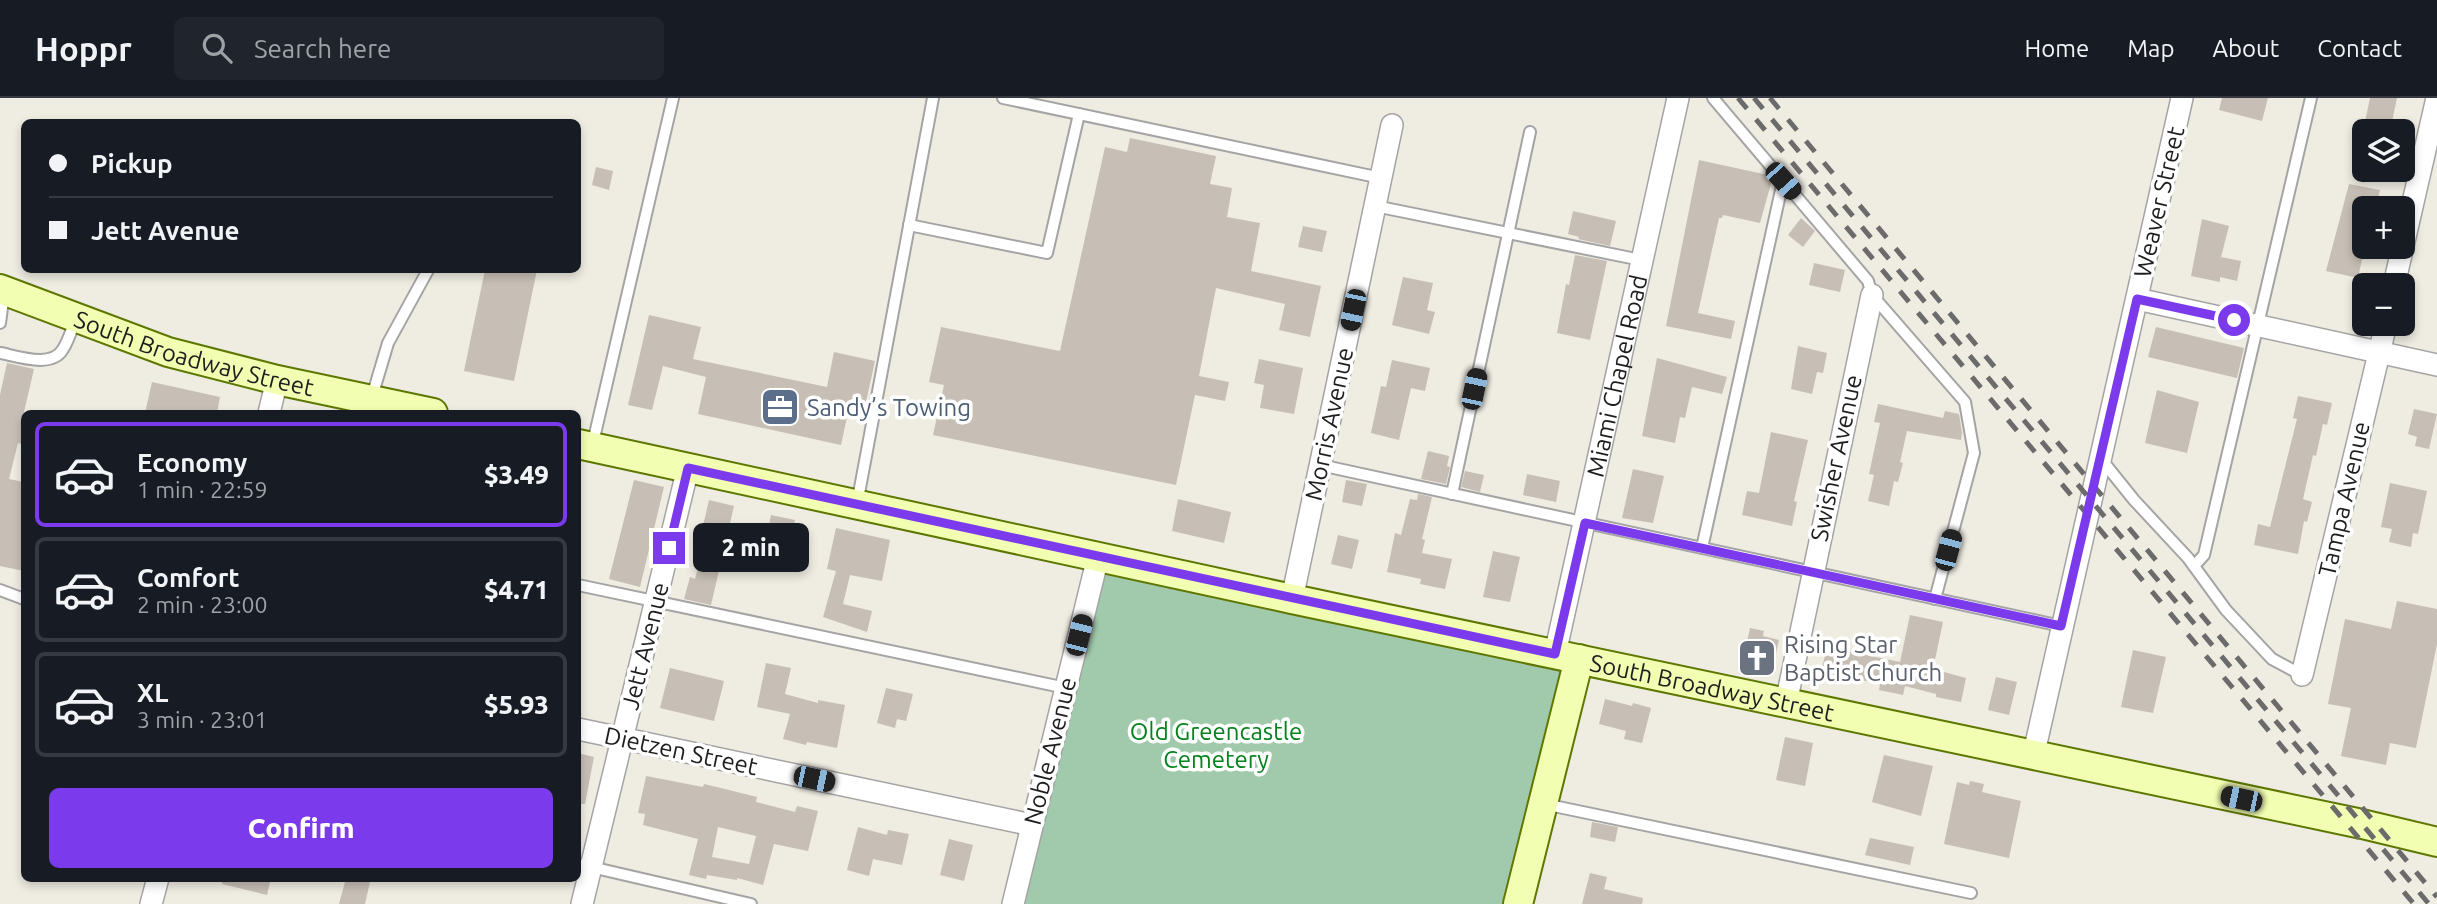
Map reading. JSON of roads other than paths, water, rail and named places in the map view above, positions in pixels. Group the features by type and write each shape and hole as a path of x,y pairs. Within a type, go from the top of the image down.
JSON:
{"street":[{"name":"Miami Chapel Road","path":"1518,904 1541,803 1567,657 1585,523 1678,98"},
{"name":"Weaver Street","path":"2033,757 2182,98"},
{"path":"2397,273 2437,98"},
{"name":"Morris Avenue","path":"1292,599 1392,125"},
{"path":"12,280 65,314 1,298 12,280"},
{"name":"Swisher Avenue","path":"1786,703 1872,295"},
{"path":"2137,299 2437,365"},
{"name":"South Broadway Street","path":"65,314 168,352 277,380 419,410"},
{"name":"Tampa Avenue","path":"2302,675 2383,336"},
{"path":"270,410 277,380"},
{"name":"South Broadway Street","path":"585,445 1292,599 2437,842"},
{"name":"Jett Avenue","path":"582,904 584,865 622,739 688,468"},
{"name":"Noble Avenue","path":"1013,904 1098,556"},
{"name":"Dietzen Street","path":"581,730 1032,825"},
{"path":"151,904 157,882"}],"lane":[{"path":"585,445 673,98"},
{"path":"857,504 933,98"},
{"path":"1003,98 1381,178"},
{"path":"1713,98 1868,281 1872,295 1965,402 1974,453 1935,599"},
{"path":"2194,566 2204,555 2311,98"},
{"path":"909,225 1047,253 1079,114"},
{"path":"1452,494 1530,132"},
{"path":"1702,548 1783,181"},
{"path":"1375,206 1641,260"},
{"path":"372,400 388,343 426,273"},
{"path":"0,352 31,359 52,359 62,352 65,314"},
{"path":"2099,457 2194,566 2226,610 2272,659 2302,675"},
{"path":"1320,465 2061,626"},
{"path":"581,586 1066,688"},
{"path":"0,590 21,598"},
{"path":"1541,803 1972,893"},
{"path":"584,865 751,904"}],"railway":[{"path":"1738,98 2414,904"},
{"path":"1754,98 2429,904"},
{"path":"1770,98 2437,897"}],"place":[{"name":"Sandy’s Towing","path":"780,407"},
{"name":"Rising Star Baptist Church","path":"1757,658"}],"park label":[{"name":"Old Greencastle Cemetery","path":"1216,745"}]}
